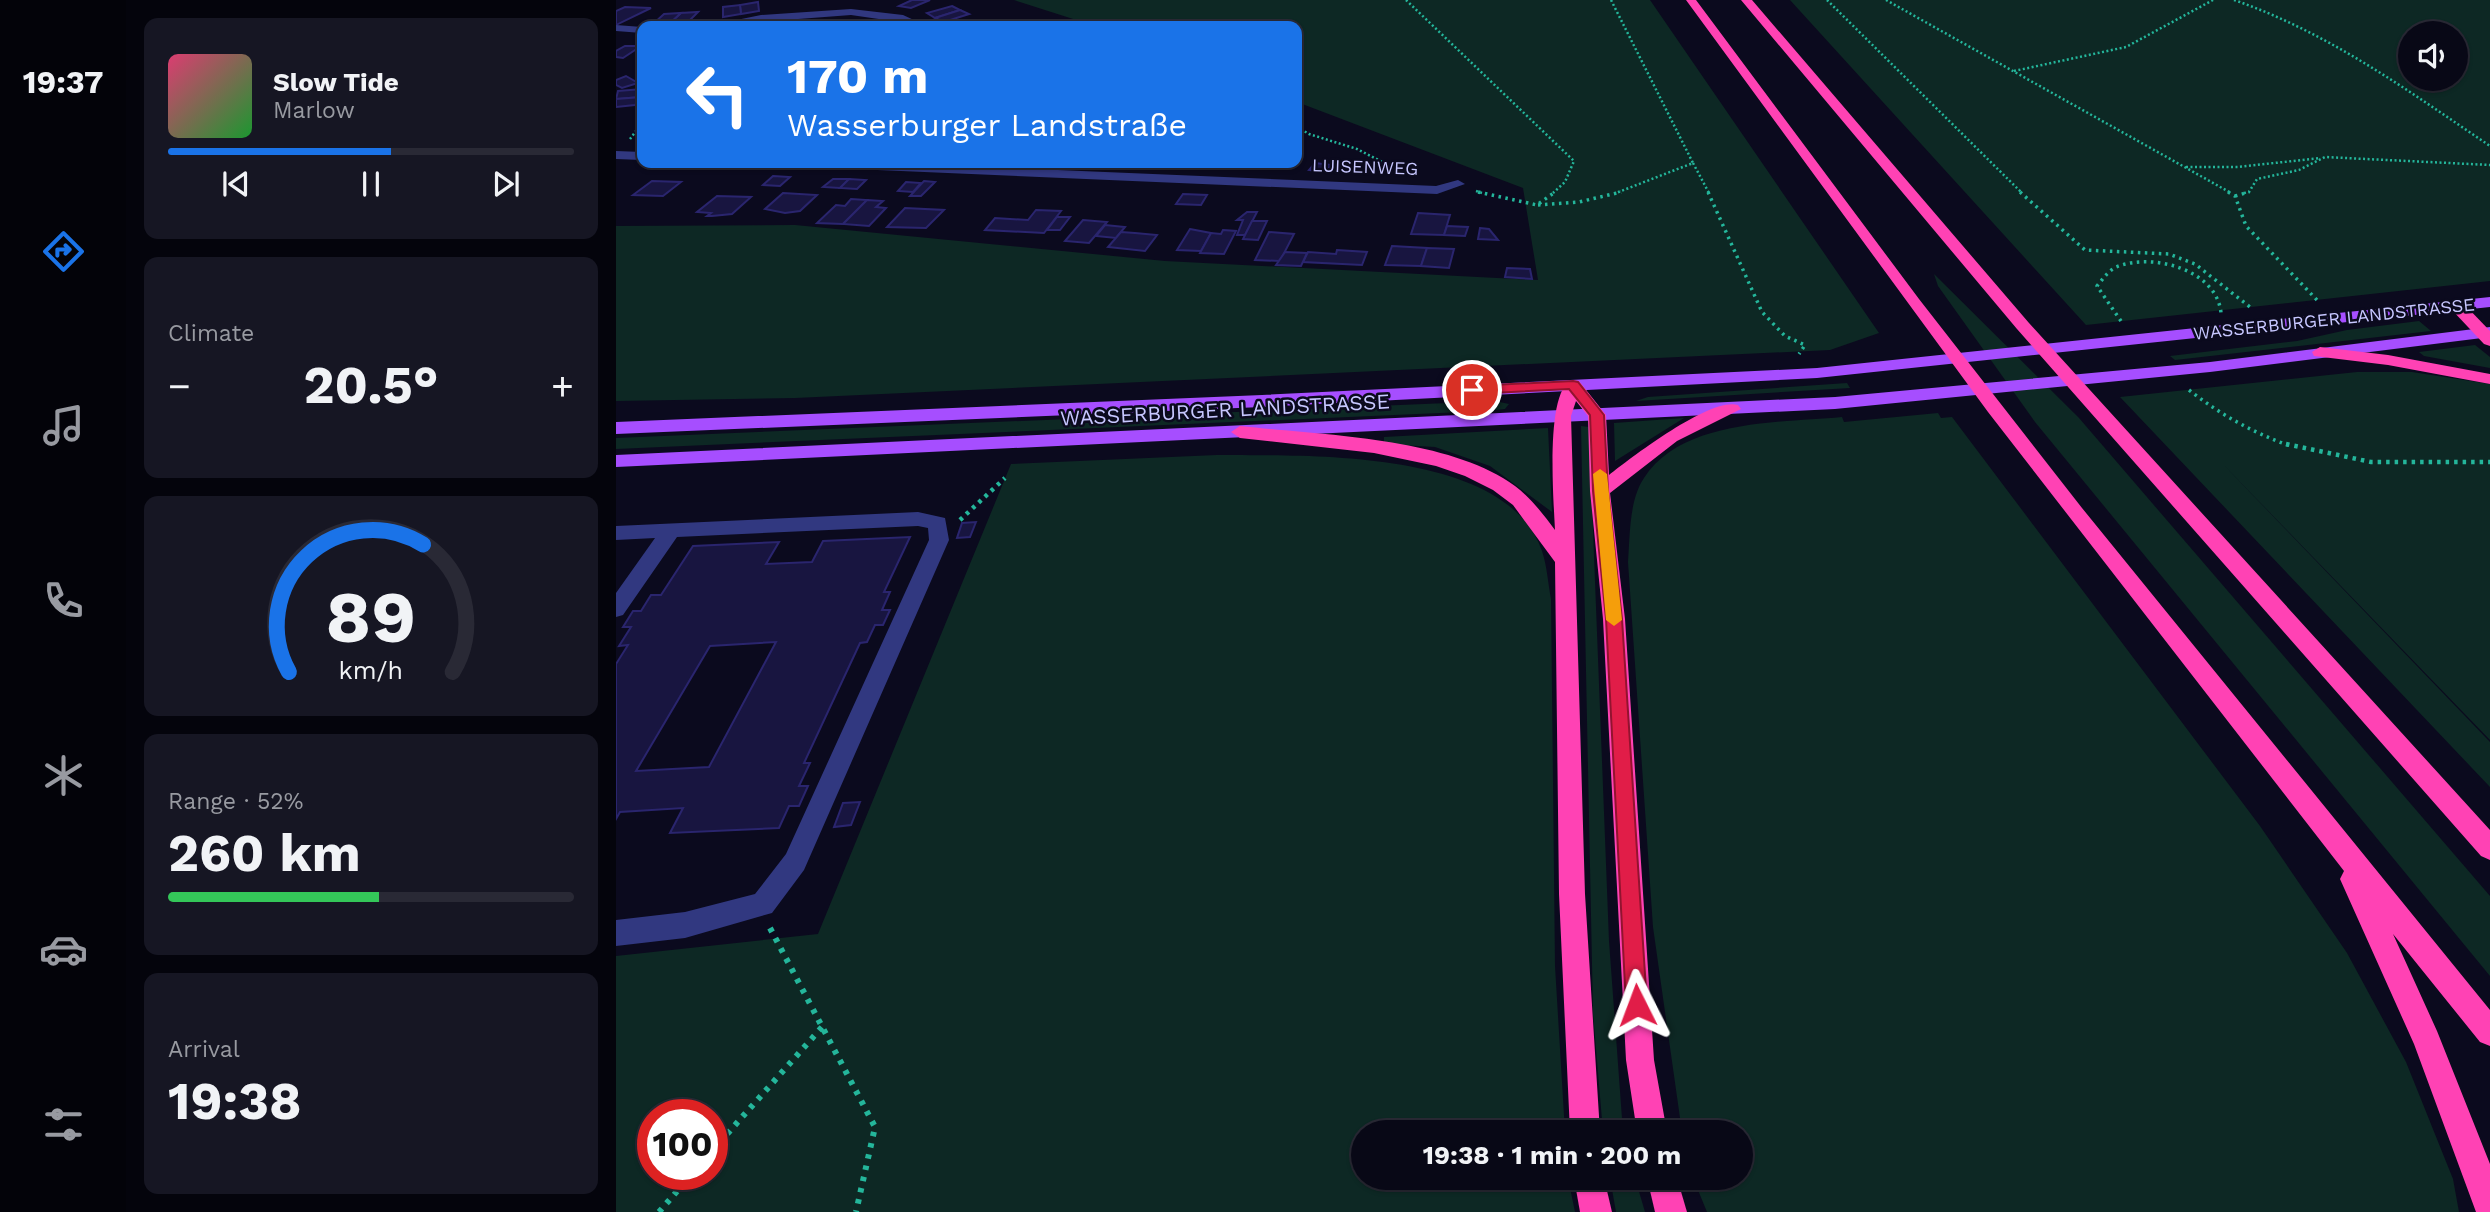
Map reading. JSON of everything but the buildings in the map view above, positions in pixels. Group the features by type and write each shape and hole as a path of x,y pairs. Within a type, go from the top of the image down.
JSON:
{"highway":[{"path":"1691,0 1834,197 2001,415 2337,845 2490,1032"},
{"path":"1746,0 2014,316 2490,848"},
{"path":"2458,307 2487,332"},
{"path":"2320,352 2400,361 2490,379"},
{"path":"1573,385 1597,415 1601,491 1614,619 1640,1060 1650,1120"},
{"path":"1573,385 1562,416 1572,894 1583,1120"},
{"path":"1601,491 1671,437 1732,409"},
{"path":"1240,432 1418,455 1460,467 1502,486 1539,522 1565,561"},
{"path":"2337,845 2399,972 2447,1085 2490,1208"},
{"path":"1591,1190 1596,1212"},
{"path":"1665,1190 1671,1212"}],"main road":[{"name":"WASSERBURGER LANDSTRASSE","path":"616,428 1262,401 1817,373 2490,302"},
{"name":"WASSERBURGER LANDSTRASSE","path":"616,461 1835,403 2210,367 2487,332"}],"street":[{"path":"730,21 783,5 866,6 910,15 916,21"},
{"path":"616,29 637,30"},
{"path":"616,155 637,156"},
{"name":"LUISENWEG","path":"924,168 1437,190 1458,184"},
{"path":"616,533 918,519 938,523 939,540 795,862 763,904 685,925 616,933"},
{"path":"616,609 672,530"}],"path":[{"path":"1406,0 1574,161 1571,176 1560,189 1537,205"},
{"path":"1611,0 1717,209 1762,312 1785,336 1805,345 1798,355"},
{"path":"1827,0 2049,220 2085,250 2169,254 2194,264 2255,313"},
{"path":"1886,0 2235,196 2246,226 2322,305"},
{"path":"2013,71 2126,47 2213,0"},
{"path":"2234,0 2300,24 2387,73 2490,146"},
{"path":"1302,133 1332,140 1376,157 1401,172"},
{"path":"2185,167 2248,168 2325,157 2490,165"},
{"path":"2235,196 2249,192 2258,179 2299,170 2325,157"},
{"path":"1458,184 1491,197 1537,205 1572,206 1629,191 1693,163"},
{"path":"2121,321 2097,286 2113,268 2145,263 2189,271 2205,280 2217,289 2223,301 2221,316"},
{"path":"2189,390 2212,412 2234,425 2261,437 2328,455 2374,461 2490,462"},
{"path":"939,540 1004,478"},
{"path":"763,904 771,933 875,1127 856,1212"},
{"path":"728,1133 822,1026"},
{"path":"659,1212 678,1190"}],"green space":[{"path":"1014,0 1650,0 1879,333 1830,350 795,398 616,401 616,226 795,225 1165,261 1538,280 1523,188 1302,104 1302,21 1079,21"},
{"path":"1790,0 2490,0 2490,281 2086,325"},
{"path":"1934,274 2079,418 2490,896 2490,976 2035,422 1938,286"},
{"path":"2419,321 2431,331 2175,360 2170,356 2297,341 2347,330"},
{"path":"2475,345 2490,357 2490,368 2424,356 2419,352"},
{"path":"2357,372 2412,372 2490,384 2490,740 2217,458 2490,742 2490,787 2120,397"},
{"path":"1847,383 1850,388 1636,401 1648,397"},
{"path":"1495,401 1509,404 1505,409 1485,411 616,449 616,438"},
{"path":"1938,413 1941,418 1952,417 2260,826 2347,953 2406,1062 2453,1179 2459,1212 1707,1212 1698,1190 1753,1190 1753,1120 1680,1120 1653,927 1628,562 1631,518 1635,497 1644,478 1661,459 1682,444 1707,434 1762,423 1842,417 1844,422"},
{"path":"1684,418 1615,461 1614,423"},
{"path":"1581,426 1589,427 1609,941 1622,1120 1602,1120 1593,1013"},
{"path":"1548,428 1552,512 1490,466 1435,447 1384,444 1384,437"},
{"path":"1217,455 1349,458 1399,464 1447,475 1488,492 1521,517 1542,551 1551,599 1555,966 1564,1120 1351,1120 1351,1190 1570,1190 1575,1212 616,1212 616,956 818,934 1011,464"},
{"path":"1612,1190 1639,1190 1645,1212 1616,1212"}],"slow traffic":[{"path":"1600,474 1614,620"}],"route":[{"path":"1472,390 1573,385 1597,415 1601,491 1614,619 1637,1005"}]}
